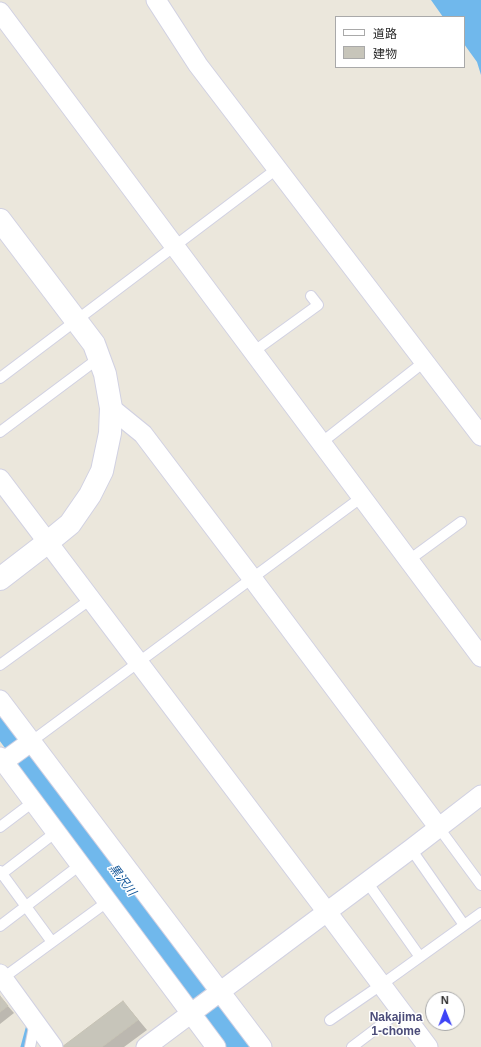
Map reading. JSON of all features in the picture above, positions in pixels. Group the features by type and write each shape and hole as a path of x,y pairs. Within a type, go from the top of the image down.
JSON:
{"street":[{"path":"156,0 198,65 481,436"},
{"path":"0,12 481,657"},
{"path":"0,220 94,344 105,374 111,408 110,433 102,471 90,495 70,524 0,579"},
{"path":"111,408 143,434 439,828"},
{"path":"0,479 428,1047"},
{"path":"0,700 262,1047"},
{"path":"32,741 2,760 216,1047"},
{"path":"146,1047 481,795"},
{"path":"2,976 53,1047"}],"lane":[{"path":"0,378 278,168"},
{"path":"253,352 318,305 311,296"},
{"path":"0,432 99,358"},
{"path":"321,443 424,362"},
{"path":"32,741 362,497"},
{"path":"409,560 461,522"},
{"path":"0,665 91,599"},
{"path":"0,827 33,802"},
{"path":"439,828 481,885"},
{"path":"52,942 1,873 56,832"},
{"path":"411,849 464,925"},
{"path":"0,926 80,865"},
{"path":"367,882 420,957"},
{"path":"2,976 107,902"},
{"path":"330,1020 382,985 481,913"},
{"path":"352,1047 401,1010"},
{"path":"30,1047 35,1022"}],"water":[{"path":"431,0 481,0 481,75 477,62 465,45 465,16 442,16"}],"building":[{"path":"0,996 8,1006 0,1012"},
{"path":"123,1001 138,1020 102,1047 62,1047"}],"waterway":[{"name":"黒沢川","path":"0,717 138,902 231,1032 239,1047"},
{"path":"23,1047 29,1025"}],"district":[{"name":"Nakajima 1-chome","path":"396,1025"}]}
